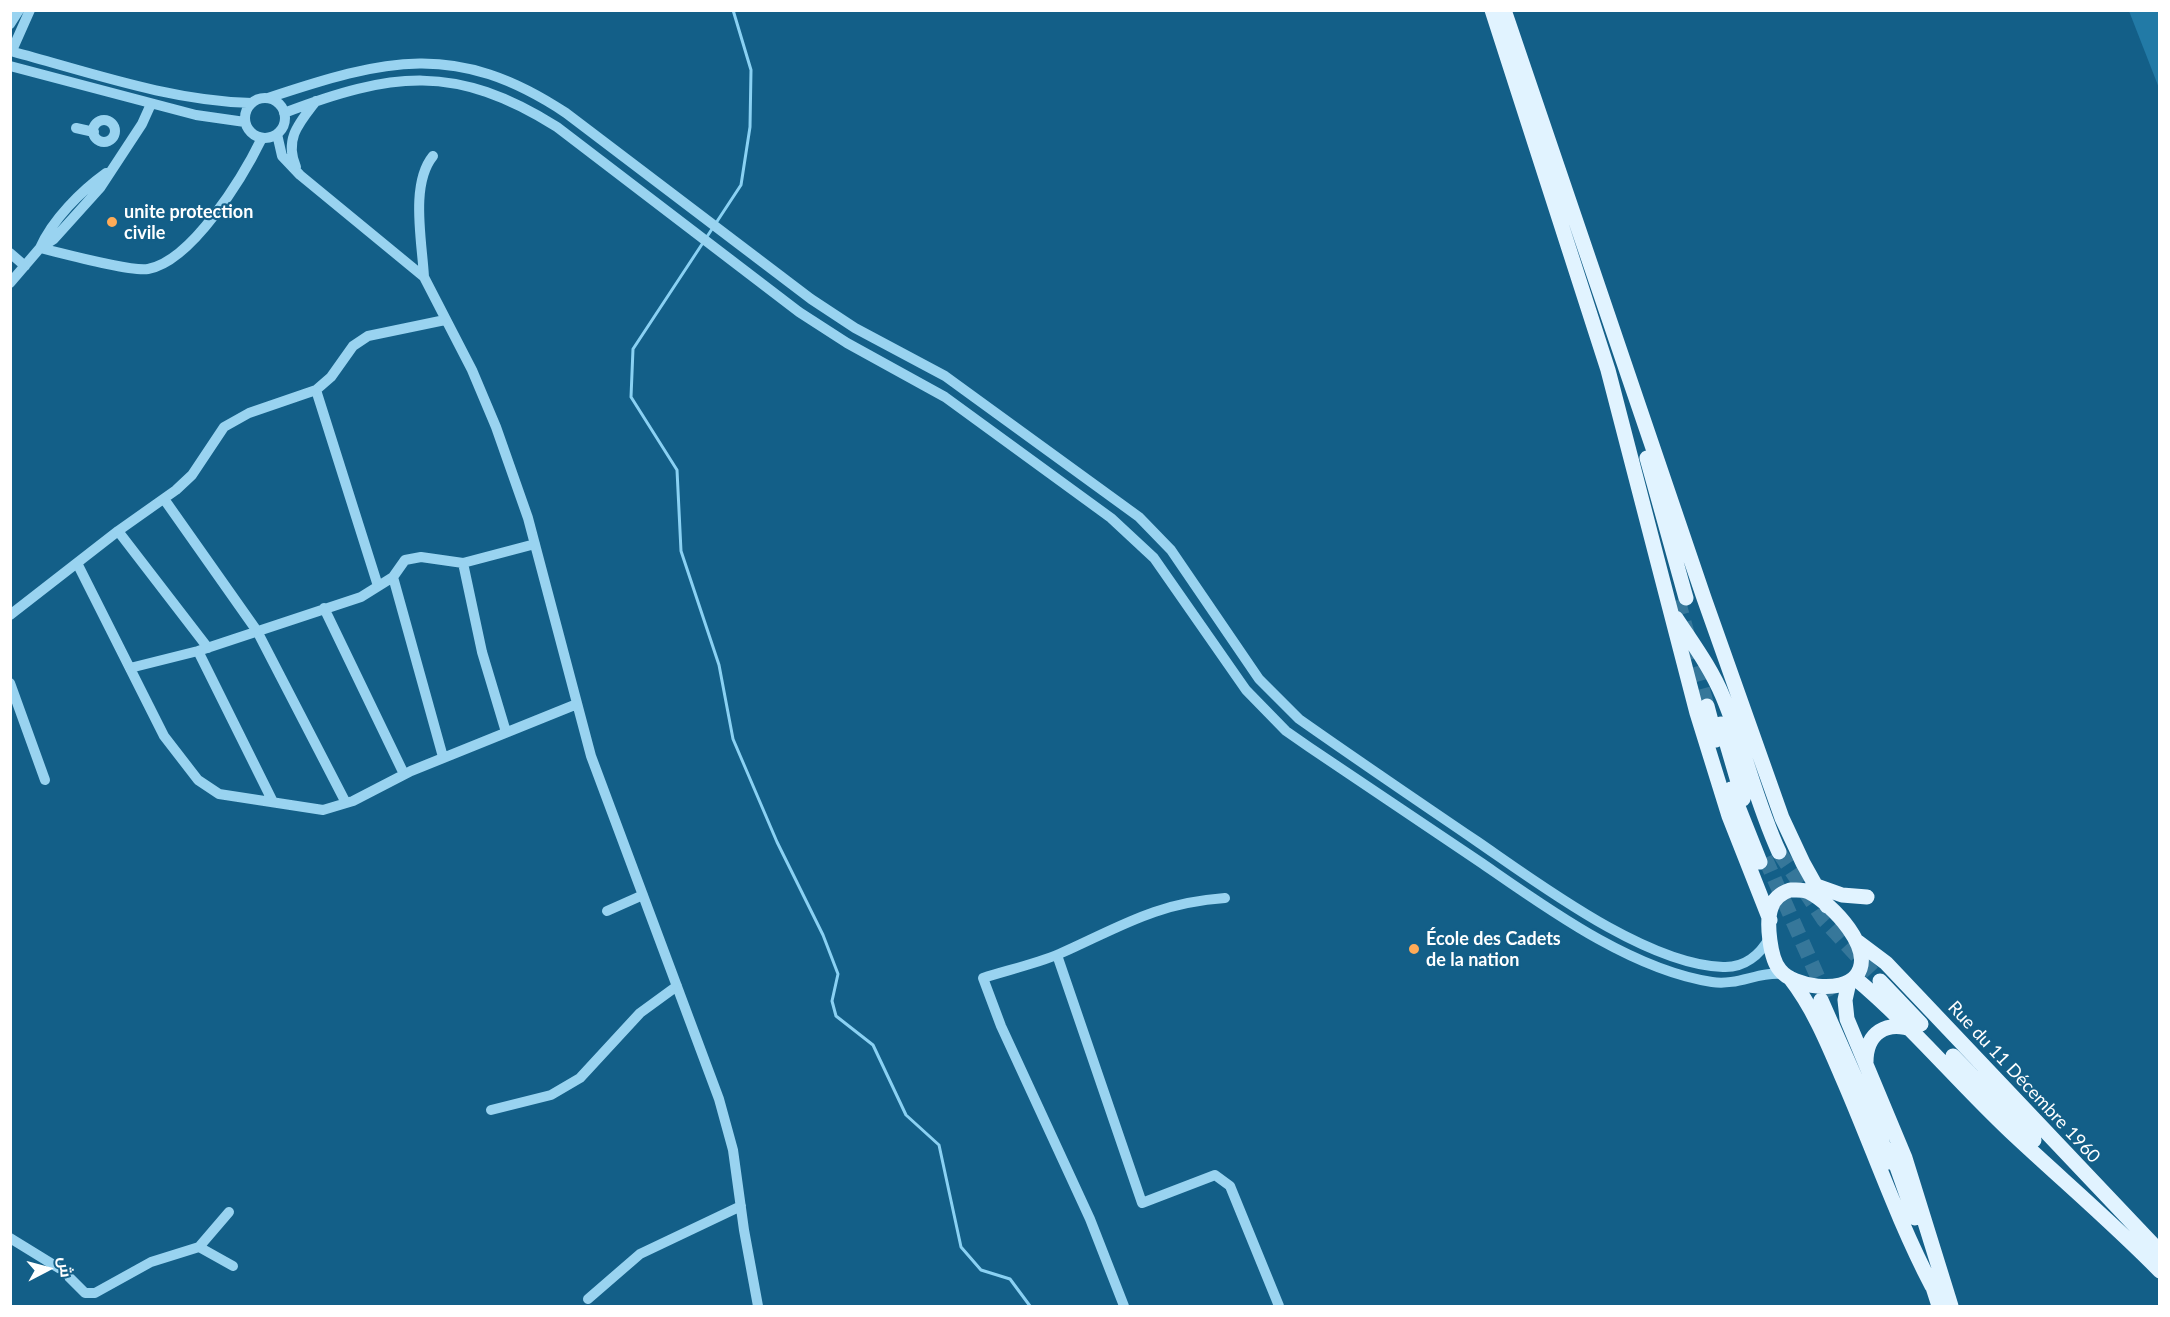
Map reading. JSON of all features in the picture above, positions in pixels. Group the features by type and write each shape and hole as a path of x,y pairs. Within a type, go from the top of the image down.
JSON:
{"main road":[{"path":"1492,10 1608,370 1677,600 1724,699 1767,825 1772,855"},
{"path":"1504,10 1704,598 1782,818 1814,885 1827,906 1858,942 1861,961 1856,981 1845,1000 1847,1019 1915,1185 1936,1279 1939,1306"},
{"path":"1623,357 1627,386 1729,816 1770,920"},
{"path":"1704,598 1709,632 1721,678 1772,820 1772,855"},
{"path":"1711,704 1724,769 1772,855"},
{"path":"1814,885 1842,895 1867,897"},
{"path":"1827,906 1808,892 1790,890 1778,896 1773,903 1770,920 1773,959 1818,1022 1881,1165 1915,1252 1936,1279"},
{"name":"Rue du 11 Décembre 1960","path":"1858,942 1884,973 2160,1252"},
{"path":"1786,976 1828,986 1884,973 2055,1162 2077,1192"},
{"name":"Rue du 11 Décembre 1960","path":"1856,981 1914,1030 2009,1130 2160,1271"},
{"path":"1824,999 1876,1125 1923,1252 1951,1306"},
{"path":"1866,1065 1866,1049 1880,1031 1894,1026 1914,1030"}],"street":[{"path":"10,24 19,10"},
{"path":"12,53 30,10"},
{"path":"12,53 173,95 202,100 252,103 359,69 390,64 451,65 512,82 566,113 825,309 945,376 1120,501 1155,531 1171,550 1252,670 1299,719 1573,907 1654,949 1715,966 1732,967 1747,962 1761,951 1770,937"},
{"path":"12,53 151,104 196,115 245,122"},
{"path":"284,113 383,82 423,78 449,82 504,97 557,127 799,312 847,344 934,390 1130,534 1154,558 1182,594 1246,690 1286,731 1567,921 1630,954 1660,967 1711,982 1732,983 1771,972 1786,976"},
{"path":"252,103 246,110 245,122 253,134 262,138 277,134 285,124 284,113 280,105 268,98"},
{"path":"300,175 293,158 291,140 298,124 317,101"},
{"path":"10,283 40,248 62,230 100,189 135,135 151,104"},
{"path":"76,128 94,132 97,138 106,141 114,135 115,129 129,131 135,135"},
{"path":"277,134 282,156 300,175 424,277 434,291 443,315 472,370 496,427 535,544 591,756 719,1099 734,1150 758,1306"},
{"path":"40,248 141,269 178,256 196,237 249,166 262,138"},
{"path":"424,277 419,184 425,165 433,156"},
{"path":"10,253 25,266"},
{"path":"10,615 118,531 164,499 192,475 224,427 249,413 316,390 331,377 353,346 368,336 443,315"},
{"path":"316,390 378,586"},
{"path":"164,499 257,631 346,803"},
{"path":"118,531 203,649 273,802"},
{"path":"130,668 203,649 361,597 374,591 393,577 405,560 421,557 463,563 535,544"},
{"path":"77,563 164,736 198,780 219,794 323,810 346,803 404,774 576,704"},
{"path":"463,563 482,652 506,732"},
{"path":"393,577 443,758"},
{"path":"324,608 404,774"},
{"path":"10,683 45,780"},
{"path":"607,911 644,895"},
{"path":"1124,1306 1090,1219 1001,1026 983,978 1057,955 1144,914 1190,901 1225,898"},
{"path":"1057,955 1143,1203 1215,1176 1230,1186 1279,1306"},
{"path":"491,1110 551,1095 580,1078 640,1013 677,986"},
{"path":"588,1299 640,1254 741,1206"},
{"path":"10,1238 62,1270 85,1293 95,1293 151,1263 199,1247 229,1212"},
{"path":"199,1247 233,1266"}],"shaded area":[{"path":"2129,11 2159,11 2159,88"}],"waterway":[{"path":"733,10 751,70 750,127 741,185 633,349 631,397 677,470 681,551 719,665 733,739 777,842 823,935 838,974 832,1001 836,1016 873,1045 906,1115 939,1145 961,1247 981,1270 1010,1279 1030,1306"}],"tunnel":[{"path":"1678,600 1707,706"},
{"path":"1779,852 1824,920 1880,981"},
{"path":"1765,858 1827,998"}],"place":[{"name":"unite protection civile","path":"112,222"},
{"name":"École des Cadets de la nation","path":"1414,949"}]}
